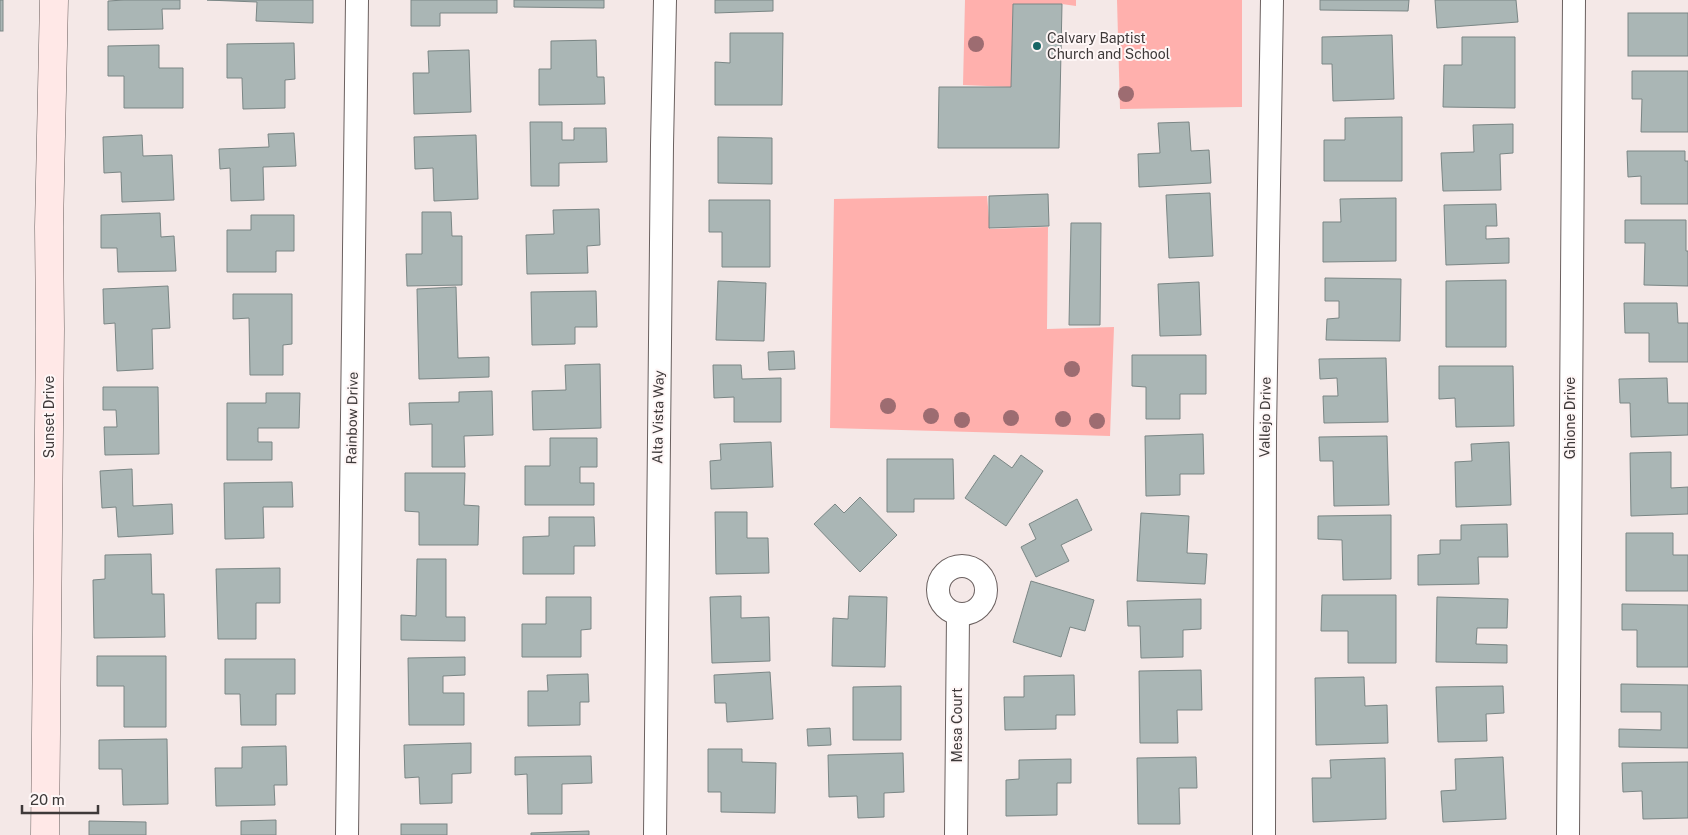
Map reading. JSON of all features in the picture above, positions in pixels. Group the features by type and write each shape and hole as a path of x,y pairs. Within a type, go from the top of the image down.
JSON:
{"street":[{"name":"Sunset Drive","path":"45,835 50,227 54,0"},
{"name":"Rainbow Drive","path":"347,835 357,0"},
{"name":"Alta Vista Way","path":"655,835 661,194 665,0"},
{"name":"Vallejo Drive","path":"1264,835 1265,441 1272,0"},
{"name":"Ghione Drive","path":"1568,835 1574,0"},
{"name":"Mesa Court","path":"956,835 958,614"}],"shaded area":[{"path":"965,0 1076,0 1076,6 1062,4 1013,4 1011,87 963,85"},
{"path":"1117,0 1242,0 1242,107 1120,109"},
{"path":"987,196 990,229 1048,227 1047,329 1114,327 1110,436 830,428 834,199"}],"building":[{"path":"0,0 3,0 3,31 0,31"},
{"path":"180,0 180,9 162,9 163,29 108,30 108,1"},
{"path":"207,0 313,0 313,23 256,21 257,2"},
{"path":"411,0 497,0 497,13 440,13 440,26 411,26"},
{"path":"514,0 604,0 604,8 514,7"},
{"path":"715,0 773,0 773,11 715,13"},
{"path":"1320,0 1409,0 1408,11 1320,10"},
{"path":"1435,0 1516,0 1518,22 1437,28"},
{"name":"Calvary Baptist Church and School","path":"1013,4 1062,4 1059,148 938,148 939,87 1011,87"},
{"path":"1628,13 1688,13 1688,56 1628,56"},
{"path":"730,33 783,33 782,105 715,105 715,62 730,63"},
{"path":"1392,35 1394,99 1333,101 1332,64 1322,64 1322,37"},
{"path":"1462,37 1515,37 1515,108 1443,107 1444,65 1462,65"},
{"path":"596,40 597,77 604,77 605,104 539,105 539,69 551,69 551,41"},
{"path":"294,43 295,79 285,80 285,108 243,109 242,78 227,78 227,44"},
{"path":"159,45 159,68 183,68 183,108 124,108 124,76 108,76 108,46"},
{"path":"469,50 471,112 414,114 413,73 429,73 428,51"},
{"path":"1632,71 1688,71 1688,132 1641,132 1642,99 1632,99"},
{"path":"1402,117 1402,181 1324,181 1324,140 1345,140 1345,118"},
{"path":"530,122 562,122 562,140 574,140 574,128 606,128 607,162 559,163 559,186 531,186"},
{"path":"1189,122 1191,151 1209,150 1211,183 1139,187 1138,154 1160,153 1158,123"},
{"path":"1513,124 1513,153 1500,154 1501,190 1443,191 1441,153 1474,152 1473,125"},
{"path":"294,133 296,166 263,167 264,200 231,201 230,168 220,169 219,149 269,147 268,134"},
{"path":"142,135 143,156 172,155 174,200 122,202 121,172 104,173 103,137"},
{"path":"476,135 478,199 434,201 433,168 415,169 414,137"},
{"path":"718,137 772,138 772,184 718,183"},
{"path":"1627,151 1685,151 1685,161 1688,161 1688,204 1641,204 1641,176 1628,177"},
{"path":"1210,193 1213,256 1169,258 1166,195"},
{"path":"1048,194 1049,226 989,228 989,196"},
{"path":"1396,198 1396,261 1323,262 1323,222 1341,222 1340,199"},
{"path":"709,200 770,200 770,267 722,267 722,232 709,232"},
{"path":"1496,204 1497,226 1486,226 1486,239 1509,238 1509,263 1446,265 1444,205"},
{"path":"599,209 600,245 587,246 588,273 527,274 526,235 554,234 553,210"},
{"path":"422,212 451,212 452,236 462,236 462,285 407,286 406,254 422,254"},
{"path":"160,213 161,237 174,236 176,271 118,272 117,248 101,248 101,215"},
{"path":"251,215 294,215 294,251 276,251 276,272 227,272 227,230 251,230"},
{"path":"1625,220 1686,220 1688,286 1644,285 1645,243 1625,243"},
{"path":"1071,223 1101,223 1100,325 1069,325"},
{"path":"1325,278 1401,279 1400,341 1326,340 1327,319 1339,318 1339,301 1325,301"},
{"path":"1506,280 1506,347 1446,347 1446,281"},
{"path":"718,281 766,283 764,341 716,340"},
{"path":"1199,282 1201,335 1160,336 1158,284"},
{"path":"168,286 170,328 152,329 153,369 117,371 115,323 104,324 103,289"},
{"path":"456,287 458,358 489,357 489,377 419,379 417,289"},
{"path":"596,291 597,327 575,327 575,344 532,345 531,292"},
{"path":"233,294 292,294 292,344 283,345 283,375 250,375 249,318 233,319"},
{"path":"1624,303 1677,303 1678,323 1688,323 1688,362 1649,362 1649,333 1625,333"},
{"path":"794,351 795,369 769,370 768,352"},
{"path":"1132,355 1206,355 1206,394 1180,394 1180,419 1146,419 1146,387 1132,386"},
{"path":"1386,358 1388,422 1324,423 1323,396 1338,396 1337,378 1320,379 1319,359"},
{"path":"600,364 601,428 533,430 532,391 566,390 565,365"},
{"path":"713,365 741,365 742,379 781,378 781,422 734,422 734,397 714,398"},
{"path":"1439,366 1513,366 1514,426 1456,427 1455,398 1439,399"},
{"path":"1667,378 1668,403 1688,403 1688,435 1631,437 1630,403 1620,403 1619,379"},
{"path":"103,387 158,387 159,454 105,455 104,427 117,427 116,410 103,410"},
{"path":"492,391 493,435 464,436 465,467 432,467 432,424 410,425 409,403 459,402 459,392"},
{"path":"266,393 300,393 299,428 258,428 258,442 272,442 272,460 227,460 227,403 266,403"},
{"path":"1203,434 1204,474 1180,474 1180,495 1146,496 1145,436"},
{"path":"1387,436 1389,505 1334,506 1333,461 1320,461 1319,437"},
{"path":"550,438 597,438 597,467 580,467 580,483 594,483 594,505 525,505 525,466 550,466"},
{"path":"771,442 773,487 711,489 710,461 721,460 720,444"},
{"path":"1509,442 1511,505 1456,507 1455,462 1472,461 1471,444"},
{"path":"1671,452 1671,488 1688,487 1688,514 1631,516 1630,453"},
{"path":"994,455 1012,468 1021,455 1043,471 1006,526 965,498"},
{"path":"887,459 953,459 954,499 914,499 914,512 887,512"},
{"path":"132,469 133,506 172,504 173,534 118,537 116,507 102,508 100,471"},
{"path":"405,473 465,473 464,505 479,506 478,545 419,545 419,512 405,511"},
{"path":"292,482 293,507 263,507 264,538 225,539 224,483"},
{"path":"860,497 897,535 860,572 814,524 835,504 844,513"},
{"path":"1077,499 1092,530 1061,545 1069,561 1036,577 1021,547 1036,539 1029,524"},
{"path":"715,512 747,512 747,538 768,538 769,573 716,574"},
{"path":"1141,513 1189,516 1187,553 1207,554 1205,584 1137,581"},
{"path":"1391,515 1391,579 1343,580 1342,540 1318,539 1318,516"},
{"path":"549,517 594,517 595,546 574,546 574,574 523,574 523,537 549,536"},
{"path":"1507,524 1508,557 1478,557 1479,584 1418,585 1418,555 1440,554 1440,540 1461,540 1461,525"},
{"path":"1626,533 1673,533 1673,555 1688,555 1688,591 1626,591"},
{"path":"151,554 152,594 164,594 165,637 94,638 93,580 105,579 105,555"},
{"path":"417,559 446,559 446,617 465,617 465,641 401,640 401,615 416,616"},
{"path":"280,568 280,603 256,603 256,639 218,639 216,569"},
{"path":"1031,581 1094,600 1085,631 1070,627 1061,657 1013,642"},
{"path":"1322,595 1396,595 1396,663 1348,663 1348,631 1321,631"},
{"path":"741,596 741,618 769,617 770,661 712,663 710,597"},
{"path":"849,596 887,597 885,667 832,666 833,618 848,619"},
{"path":"546,597 591,597 591,629 581,630 581,657 522,657 522,624 546,624"},
{"path":"1437,597 1508,599 1507,628 1477,628 1476,644 1507,645 1507,663 1436,662"},
{"path":"1201,599 1201,629 1183,630 1183,657 1141,658 1140,626 1128,626 1127,601"},
{"path":"1622,604 1688,605 1688,667 1637,667 1637,630 1622,630"},
{"path":"97,656 166,656 166,727 124,727 124,686 97,686"},
{"path":"465,657 465,675 443,676 443,693 464,693 464,725 409,725 408,658"},
{"path":"225,659 295,659 295,694 276,694 276,725 241,725 240,694 225,694"},
{"path":"1201,670 1202,710 1177,710 1178,743 1140,743 1139,671"},
{"path":"770,672 773,719 727,722 726,703 715,703 714,675"},
{"path":"588,674 589,702 580,702 580,725 528,726 528,691 548,691 547,675"},
{"path":"1074,675 1075,715 1056,715 1056,729 1005,730 1004,697 1024,697 1024,676"},
{"path":"1364,677 1365,706 1387,705 1388,743 1316,745 1315,678"},
{"path":"1621,684 1688,685 1688,748 1619,747 1619,729 1661,730 1661,712 1621,712"},
{"path":"901,686 901,740 853,740 853,687"},
{"path":"1503,686 1504,713 1486,714 1487,741 1438,742 1436,687"},
{"path":"830,728 831,745 808,746 807,729"},
{"path":"167,739 168,804 123,805 122,769 99,769 99,740"},
{"path":"471,743 471,773 452,774 452,803 420,804 419,777 405,778 404,745"},
{"path":"286,746 287,785 274,785 275,805 216,806 215,768 242,768 242,747"},
{"path":"708,749 742,749 742,762 776,763 775,813 721,812 721,792 708,792"},
{"path":"903,753 904,792 884,793 884,817 858,818 857,796 829,797 828,755"},
{"path":"591,756 592,783 562,784 562,814 528,814 527,774 515,775 515,757"},
{"path":"1196,757 1197,788 1179,788 1180,824 1138,824 1137,758"},
{"path":"1503,757 1506,819 1443,822 1441,791 1456,790 1455,759"},
{"path":"1385,758 1386,819 1313,822 1312,778 1331,778 1330,760"},
{"path":"1071,759 1071,783 1057,783 1057,815 1006,816 1006,780 1019,779 1019,760"},
{"path":"1688,762 1688,818 1643,819 1642,791 1623,792 1622,763"},
{"path":"276,820 276,835 241,835 241,821"},
{"path":"89,821 146,822 146,835 89,835"},
{"path":"401,824 447,824 447,835 401,835"},
{"path":"589,831 589,835 531,835 531,833"}],"place":[{"name":"Calvary Baptist Church and School","path":"1037,46"}]}
